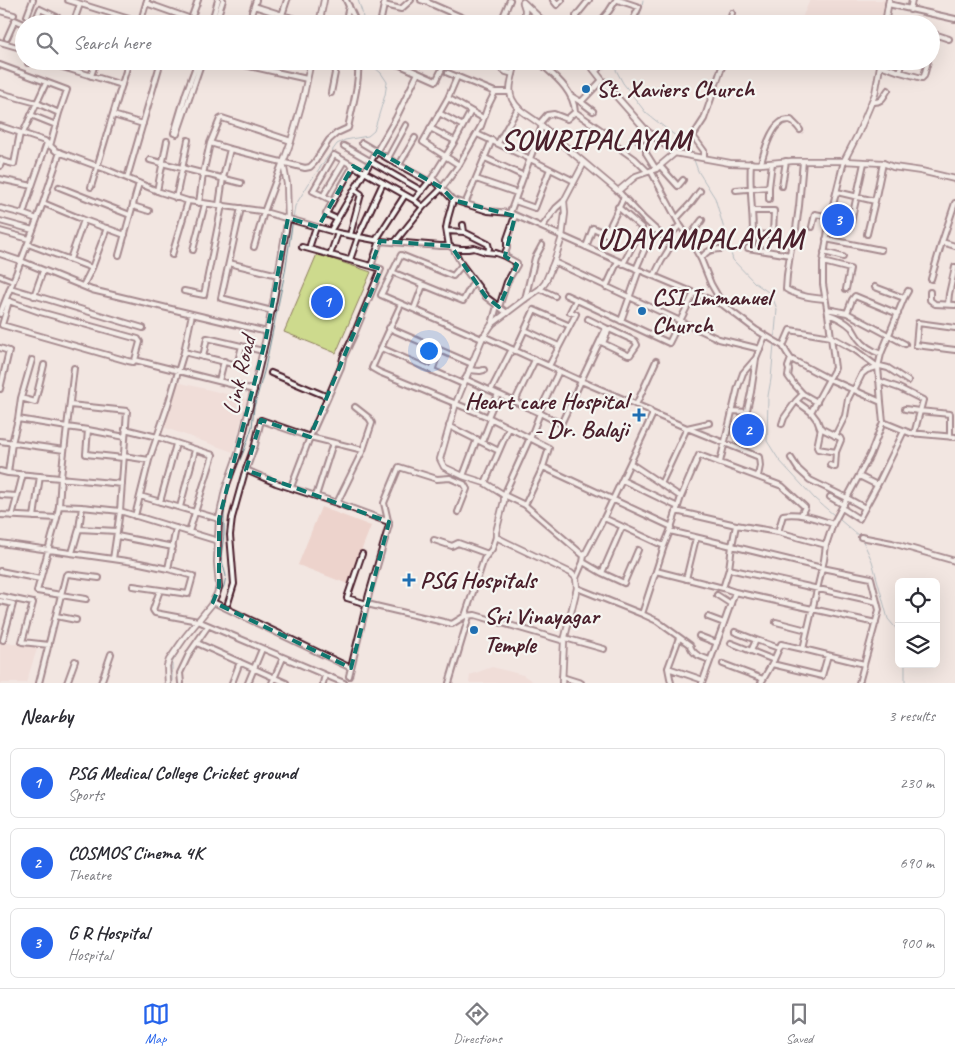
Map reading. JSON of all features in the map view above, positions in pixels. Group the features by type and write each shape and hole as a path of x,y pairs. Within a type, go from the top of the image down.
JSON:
{"street":[{"path":"27,15 33,0"},
{"path":"68,0 116,15"},
{"path":"193,15 198,0"},
{"path":"215,15 218,0"},
{"path":"217,15 223,0"},
{"path":"251,15 256,0"},
{"path":"254,6 282,15 287,0"},
{"path":"321,15 324,0"},
{"path":"346,0 353,15"},
{"path":"382,15 384,2 401,10 411,0"},
{"path":"421,0 427,0 428,3 456,15"},
{"path":"504,15 510,0"},
{"path":"553,0 557,5 562,0"},
{"path":"577,15 589,0"},
{"path":"606,15 617,0 638,7"},
{"path":"635,15 641,0"},
{"path":"910,10 912,0"},
{"path":"143,15 146,1 153,2 183,15"},
{"path":"524,1 525,15"},
{"path":"524,1 537,15"},
{"path":"886,15 888,2 910,10 935,15"},
{"path":"76,15 80,4"},
{"path":"347,15 349,6"},
{"path":"38,15 40,9 53,15"},
{"path":"0,11 14,15"},
{"path":"940,16 955,19"},
{"path":"7,38 15,20"},
{"path":"940,36 949,39"},
{"path":"0,42 15,47"},
{"path":"0,66 67,90 23,214"},
{"path":"72,70 122,85"},
{"path":"91,76 93,70"},
{"path":"91,187 126,70"},
{"path":"126,178 158,70"},
{"path":"176,133 197,70"},
{"path":"269,70 307,79"},
{"name":"Link Road","path":"168,683 167,666 169,660 185,637 214,603 219,587 219,519 225,490 239,451 268,332 289,219 283,163 292,141 309,70"},
{"path":"331,93 335,70"},
{"path":"210,142 300,168 310,167 329,140 337,133 348,128 354,103 358,70"},
{"path":"413,70 436,81 442,70"},
{"path":"503,70 513,74"},
{"path":"514,70 510,92 512,100 518,108 541,125 618,191 644,219 672,244 654,276"},
{"path":"547,70 571,96 593,111"},
{"path":"704,158 704,151 693,136 704,118 721,70"},
{"path":"810,412 835,368 823,284 824,252 830,217 844,161 876,94 880,70"},
{"path":"896,70 922,78 926,70"},
{"path":"596,71 646,130 675,153 730,163 761,164 786,161 883,163 893,167 955,179"},
{"path":"331,230 396,118 418,73"},
{"path":"448,73 495,92 510,92"},
{"path":"457,77 448,98 423,142 459,165"},
{"path":"581,102 602,80"},
{"path":"0,166 1,160 14,164 22,133 46,83"},
{"path":"872,102 878,103 881,101 888,90"},
{"path":"395,242 423,207 442,188 459,165 481,126 495,92"},
{"path":"0,93 37,103 58,113"},
{"path":"571,96 575,112 601,130 618,147 678,186 684,180"},
{"path":"448,98 484,118"},
{"path":"498,144 518,108"},
{"path":"414,200 431,180 471,111"},
{"path":"510,213 541,125 547,115 554,114 566,119 575,112"},
{"path":"439,113 462,126"},
{"path":"31,115 56,125"},
{"path":"113,115 143,124"},
{"path":"198,203 210,142 220,119 222,118 292,141"},
{"path":"761,164 770,137 778,124 785,120 791,120 800,130"},
{"path":"0,126 45,141 60,152 176,198 264,212 358,237 468,249 474,248 496,253 517,263 507,282 492,324 483,337 464,382 440,459 444,467 485,483 524,505 584,556"},
{"path":"388,158 406,126"},
{"path":"430,128 454,141"},
{"path":"476,134 492,140 574,181"},
{"path":"399,165 415,138"},
{"path":"176,198 188,140"},
{"path":"465,204 492,140"},
{"path":"638,140 646,148 646,153 680,225 701,259 711,284 723,305"},
{"path":"157,191 167,141"},
{"path":"362,143 399,165 431,180 453,200 488,211 510,213 623,264 723,305 756,330 783,346 791,359 829,379 881,402"},
{"path":"344,146 422,191"},
{"path":"184,291 204,295 221,205 223,178 230,149"},
{"path":"0,314 29,242 60,152"},
{"path":"618,191 636,176 654,169 675,153"},
{"path":"333,201 313,191 334,155 414,200 423,207"},
{"path":"485,158 524,176"},
{"path":"150,160 241,183"},
{"path":"323,196 344,161"},
{"path":"782,186 786,161"},
{"path":"803,161 799,206 786,275 786,289 799,294 825,299"},
{"path":"542,227 564,200 584,162"},
{"path":"850,227 864,162"},
{"path":"254,247 264,212 283,163"},
{"path":"751,163 753,243"},
{"path":"769,199 772,163"},
{"path":"867,234 883,163"},
{"path":"337,219 326,214 353,166"},
{"path":"515,201 535,208 550,169"},
{"path":"0,179 32,186"},
{"path":"476,179 517,194"},
{"path":"120,255 139,183"},
{"path":"350,260 358,237 384,183"},
{"path":"59,187 130,215"},
{"path":"736,190 769,187"},
{"path":"350,235 361,194 354,190"},
{"path":"677,218 700,191"},
{"path":"837,192 875,201"},
{"path":"371,266 378,240 405,195"},
{"path":"586,247 593,228 606,234 624,197"},
{"path":"453,200 447,231 451,247 486,297 506,313"},
{"path":"492,324 540,289 545,283 562,237 565,214 564,200"},
{"path":"172,255 188,201"},
{"path":"43,202 125,235"},
{"path":"931,279 955,203"},
{"path":"193,250 205,204"},
{"path":"133,206 149,211"},
{"path":"618,207 642,228 623,264"},
{"path":"0,208 37,219"},
{"path":"241,208 221,298 272,311"},
{"path":"753,212 774,211 773,234 753,234"},
{"path":"812,228 815,214 830,217"},
{"path":"504,256 507,248 507,239 515,216"},
{"path":"70,259 84,220"},
{"path":"688,236 702,220"},
{"path":"0,221 33,230"},
{"path":"949,221 955,223"},
{"path":"463,225 464,232"},
{"path":"666,239 680,225"},
{"path":"310,245 316,227"},
{"path":"84,286 107,228"},
{"path":"621,321 637,270 654,228"},
{"path":"0,231 92,268"},
{"path":"447,231 464,232 488,244 488,252"},
{"path":"330,255 338,233"},
{"path":"826,238 882,250"},
{"path":"942,242 955,246"},
{"path":"525,299 535,258 542,245"},
{"path":"291,487 310,437 381,269 302,247"},
{"path":"748,248 790,255"},
{"path":"701,259 710,250 721,249"},
{"path":"824,252 842,257"},
{"path":"0,254 92,290 268,332"},
{"path":"462,265 453,276 401,255 381,295 514,350 687,428 760,457 758,476"},
{"path":"606,287 618,261"},
{"path":"554,262 679,322 719,339 760,349"},
{"path":"823,262 850,269 846,289"},
{"path":"229,263 278,275"},
{"path":"948,304 955,267"},
{"path":"34,296 42,270"},
{"path":"392,272 463,302 474,281"},
{"path":"0,276 13,281"},
{"path":"414,309 423,285"},
{"path":"875,287 904,298"},
{"path":"10,288 143,328"},
{"path":"540,289 555,296"},
{"path":"803,649 826,546 834,522 870,454 883,422 878,367 881,354 908,291"},
{"path":"930,292 930,300 935,304 955,305"},
{"path":"566,295 669,343 694,293"},
{"path":"847,313 855,296 898,314"},
{"path":"549,366 576,314 570,312 576,300"},
{"path":"135,360 140,342 138,339 40,312 9,301 2,325 128,361 133,362 135,360 254,390"},
{"path":"401,304 372,368 490,418 549,448 543,467 524,505"},
{"path":"827,309 847,313 905,344"},
{"path":"491,390 525,330 534,310 570,326"},
{"path":"135,516 150,460 184,352 192,314"},
{"path":"828,314 844,321 859,340 874,352 881,354"},
{"path":"588,319 606,328 601,342"},
{"path":"955,328 918,323 916,345 955,350"},
{"path":"389,328 472,364"},
{"path":"381,348 432,371 491,390 561,424 581,381 601,342 609,329 635,341 637,344 630,355 601,342"},
{"path":"525,330 558,346"},
{"path":"783,346 790,330 831,337 855,350 878,367"},
{"path":"720,462 738,387 744,373 756,358 766,336"},
{"path":"203,357 208,338 263,351"},
{"path":"184,352 237,365 242,346"},
{"path":"0,348 9,351 9,356 0,389"},
{"path":"432,371 439,351"},
{"path":"732,411 746,412 747,410 752,392 756,358"},
{"path":"791,359 788,367 788,376 792,383 803,394 817,402"},
{"path":"8,473 21,398 32,360"},
{"path":"515,401 535,360"},
{"path":"636,405 656,361"},
{"path":"219,382 224,362"},
{"path":"21,398 35,402 44,365"},
{"path":"836,436 845,416 848,399 862,374 867,370 880,366 888,368 908,381"},
{"path":"49,644 22,642 57,518 74,368"},
{"path":"469,370 484,370"},
{"path":"449,683 484,559 492,550 496,537 504,495 559,371"},
{"path":"271,373 328,397"},
{"path":"879,381 899,388 923,400 914,434"},
{"path":"482,442 498,394"},
{"path":"782,424 787,413 803,394"},
{"path":"796,401 818,420 820,428 818,449 836,452"},
{"path":"70,405 127,412 120,511 113,559"},
{"path":"337,503 363,450 372,423 369,418 355,407"},
{"path":"883,422 914,434 952,437 950,414 905,408"},
{"path":"581,683 562,680 565,640 577,588 576,578 584,556 604,518 652,413"},
{"path":"18,418 125,437"},
{"path":"228,603 234,584 230,535 232,518 246,470 256,445 261,420 333,444 363,450"},
{"path":"687,428 709,423"},
{"path":"449,426 499,451"},
{"path":"485,483 509,428"},
{"path":"661,484 687,428"},
{"path":"820,428 841,440 836,452 835,466 830,465"},
{"path":"125,429 157,437 213,456 189,532"},
{"path":"88,430 86,454 150,460"},
{"path":"830,497 859,519 904,431"},
{"path":"463,476 477,439"},
{"path":"0,441 64,450"},
{"path":"160,502 176,444"},
{"path":"316,496 333,444"},
{"path":"180,507 194,450"},
{"path":"642,614 680,497 699,455 782,486 806,507 801,515"},
{"path":"791,458 810,480 865,508"},
{"path":"630,463 680,497"},
{"path":"349,676 389,525 384,503 398,467 437,479 450,478 464,484 466,489 458,512"},
{"path":"543,467 671,529 696,538 871,578 879,610 859,683"},
{"path":"246,470 276,483 389,522"},
{"path":"0,471 122,484"},
{"path":"12,516 23,474"},
{"path":"34,517 40,476"},
{"path":"859,476 877,485"},
{"path":"622,480 677,509 736,524 778,532 826,546"},
{"path":"0,495 17,496"},
{"path":"140,496 219,519"},
{"path":"59,506 120,511 218,541"},
{"path":"72,553 79,529 82,507"},
{"path":"778,532 783,515 791,513 834,522"},
{"path":"0,516 57,518"},
{"path":"604,518 664,546"},
{"path":"724,588 736,524"},
{"path":"602,573 622,526"},
{"path":"168,569 176,528"},
{"path":"79,529 117,534 173,547"},
{"path":"496,537 571,573 576,578"},
{"path":"861,537 892,543 955,561"},
{"path":"686,579 696,538"},
{"path":"434,540 452,546 458,543 488,554"},
{"path":"0,543 140,563 193,576 188,594 133,586"},
{"path":"583,562 602,573 625,582 638,550"},
{"path":"362,554 347,598 401,613 452,624 467,616 475,616 565,640 604,648"},
{"path":"729,569 877,602"},
{"path":"0,571 40,579"},
{"path":"656,571 735,592 876,623"},
{"path":"39,683 66,575 99,578"},
{"path":"577,588 657,621 690,645 696,654 710,660"},
{"path":"160,590 153,610 155,613 199,622 344,683"},
{"path":"37,592 86,599"},
{"path":"668,668 702,682 735,592"},
{"path":"717,595 731,604"},
{"path":"0,598 33,603"},
{"path":"0,598 13,604 3,640"},
{"path":"214,603 351,668"},
{"path":"56,616 76,620"},
{"path":"708,617 724,624"},
{"path":"776,622 808,630"},
{"path":"181,683 180,673 190,652 208,626"},
{"path":"735,632 779,648"},
{"path":"699,636 717,643"},
{"path":"671,683 668,668 679,638"},
{"path":"752,651 756,640"},
{"path":"196,643 286,683"},
{"path":"731,643 773,662 822,676 828,655"},
{"path":"723,664 762,681 781,644 864,664"},
{"path":"248,683 262,648"},
{"path":"101,683 111,654"},
{"path":"272,683 283,658"},
{"path":"67,683 75,661"},
{"path":"232,683 240,662"},
{"path":"323,683 325,675"}],"highlighted area":[{"path":"377,151 442,188 453,200 515,216 505,256 517,265 499,307 486,297 451,246 380,241 371,266 381,269 310,437 261,420 246,470 389,522 351,668 213,602 219,587 219,519 266,338 288,218 318,227 353,166 364,172"}],"shaded area":[{"path":"810,0 887,0 885,15 803,15"},
{"path":"177,382 247,399 233,452 163,427"},
{"path":"321,507 371,526 348,584 298,565"},
{"path":"0,642 38,646 26,683 0,683"},
{"path":"492,667 523,675 535,683 469,683 470,675"}],"green space":[{"path":"317,254 371,272 336,353 284,332"}],"waterway":[{"path":"358,0 362,15"},
{"path":"640,15 643,0"},
{"path":"206,614 213,607 224,586 226,576 221,557 227,491 252,427 254,407 265,368 285,272 295,206 337,144 345,140 368,136 374,131 387,82 378,70"},
{"path":"616,70 623,83 646,113 688,144 692,154"},
{"path":"693,157 698,171 715,198 733,260 755,283 771,294 777,309 768,396 767,441 779,460 815,499 859,536"},
{"path":"862,539 872,561 888,619 895,627"},
{"path":"172,683 172,663 190,635"},
{"path":"905,668 905,683"}],"place":[{"name":"St. Xaviers Church","path":"586,89"},
{"name":"G R Hospital","path":"838,220"},
{"name":"PSG Medical College Cricket ground","path":"327,302"},
{"name":"CSI Immanuel Church","path":"642,311"},
{"name":"Heart care Hospital - Dr. Balaji","path":"639,415"},
{"name":"COSMOS Cinema 4K","path":"748,430"},
{"name":"PSG Hospitals","path":"409,580"},
{"name":"Sri Vinayagar Temple","path":"474,630"}],"district":[{"name":"SOWRIPALAYAM","path":"596,139"},
{"name":"UDAYAMPALAYAM","path":"700,238"}]}
